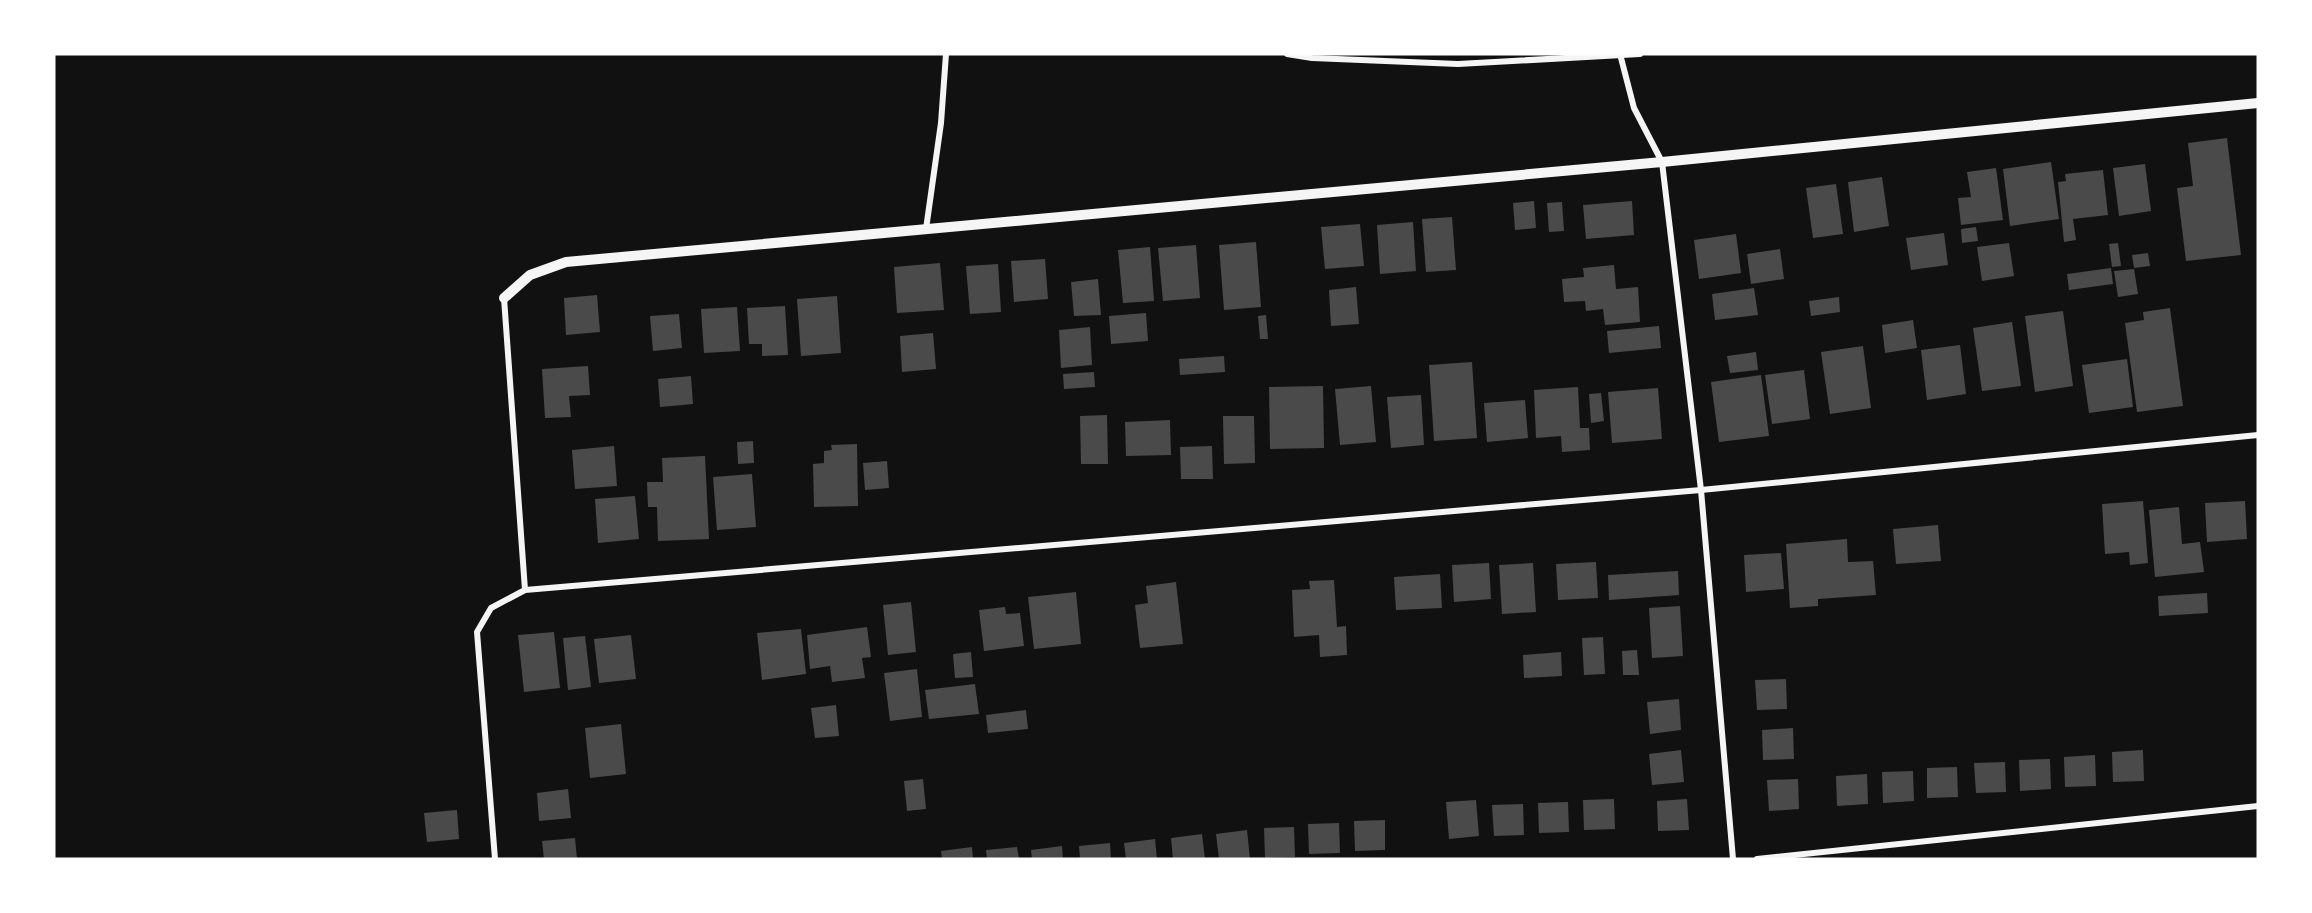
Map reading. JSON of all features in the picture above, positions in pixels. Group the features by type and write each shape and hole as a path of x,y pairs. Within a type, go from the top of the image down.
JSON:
{"street":[{"path":"926,229 941,123 946,54"},
{"path":"1287,54 1312,58 1458,64 1640,54"},
{"path":"1620,55 1634,108 1662,162 1701,490 1733,859"},
{"path":"525,590 504,298 530,275 566,262 1662,162 2258,103"},
{"path":"495,859 477,632 491,609 525,590 1701,490 2258,435"},
{"path":"1757,859 2258,806"}],"building":[{"path":"2227,138 2241,255 2186,261 2177,188 2193,186 2188,143"},
{"path":"2051,162 2059,219 2010,226 2003,169"},
{"path":"2145,164 2151,211 2119,216 2113,168"},
{"path":"1996,168 2003,220 1961,225 1958,198 1971,197 1967,172"},
{"path":"2103,170 2108,215 2073,219 2076,240 2064,242 2058,182 2066,181 2065,174"},
{"path":"1882,177 1889,226 1854,232 1848,182"},
{"path":"1836,184 1843,234 1813,238 1806,188"},
{"path":"1534,201 1536,228 1515,230 1513,203"},
{"path":"1632,201 1634,235 1586,239 1583,205"},
{"path":"1562,202 1564,231 1549,232 1547,203"},
{"path":"1452,217 1456,270 1426,272 1422,219"},
{"path":"1413,222 1416,271 1380,274 1377,225"},
{"path":"1360,224 1364,266 1325,269 1321,227"},
{"path":"1976,227 1978,241 1962,243 1961,229"},
{"path":"1944,233 1948,265 1911,270 1906,238"},
{"path":"1736,234 1741,273 1699,279 1694,240"},
{"path":"1256,242 1261,307 1224,310 1219,245"},
{"path":"2009,243 2014,276 1982,281 1977,247"},
{"path":"2118,243 2121,266 2112,267 2109,244"},
{"path":"1196,245 1200,298 1163,301 1158,248"},
{"path":"1150,247 1154,301 1123,303 1118,250"},
{"path":"1780,249 1784,279 1751,284 1747,254"},
{"path":"2148,253 2150,266 2134,268 2132,255"},
{"path":"1045,259 1048,299 1014,302 1011,261"},
{"path":"940,263 944,310 897,313 894,267"},
{"path":"998,264 1001,312 970,314 966,266"},
{"path":"1614,265 1616,289 1638,287 1640,322 1605,325 1603,309 1586,311 1585,301 1564,302 1562,279 1584,277 1583,268"},
{"path":"2111,268 2113,284 2069,290 2067,274"},
{"path":"2134,269 2138,294 2118,297 2114,271"},
{"path":"1098,279 1101,315 1074,316 1071,282"},
{"path":"1356,287 1359,324 1331,326 1329,290"},
{"path":"1754,288 1758,315 1715,320 1712,294"},
{"path":"597,295 600,332 566,335 564,298"},
{"path":"837,296 841,353 801,356 797,299"},
{"path":"1839,297 1840,312 1811,316 1809,301"},
{"path":"785,306 788,355 762,356 762,344 749,344 747,308"},
{"path":"737,307 740,351 704,353 701,309"},
{"path":"2170,308 2183,406 2137,412 2125,323 2144,320 2143,312"},
{"path":"2063,311 2073,386 2035,392 2025,316"},
{"path":"1146,313 1148,341 1111,344 1109,316"},
{"path":"679,314 682,348 653,351 650,316"},
{"path":"1266,315 1268,339 1260,339 1258,316"},
{"path":"1913,320 1917,348 1885,353 1882,325"},
{"path":"2012,322 2021,386 1982,391 1973,328"},
{"path":"1659,326 1661,348 1609,353 1607,331"},
{"path":"1090,327 1092,365 1061,368 1059,330"},
{"path":"933,333 936,369 902,372 900,336"},
{"path":"1960,345 1966,394 1927,400 1921,350"},
{"path":"1863,346 1871,408 1830,414 1821,352"},
{"path":"1756,352 1758,370 1730,373 1727,356"},
{"path":"1224,356 1225,372 1180,375 1179,359"},
{"path":"2127,359 2133,407 2089,413 2082,365"},
{"path":"1472,362 1477,438 1434,441 1429,365"},
{"path":"588,366 590,395 569,396 571,417 545,418 542,369"},
{"path":"1804,370 1810,419 1772,424 1765,375"},
{"path":"1094,372 1095,387 1064,389 1063,374"},
{"path":"1761,375 1769,436 1719,442 1711,382"},
{"path":"691,376 693,404 660,407 658,379"},
{"path":"1323,386 1324,448 1270,449 1269,387"},
{"path":"1371,386 1376,442 1340,445 1335,389"},
{"path":"1578,387 1580,428 1589,428 1590,450 1562,452 1561,436 1536,438 1534,390"},
{"path":"1658,388 1662,439 1612,443 1608,392"},
{"path":"1601,393 1604,421 1591,423 1589,394"},
{"path":"1421,395 1424,445 1391,448 1387,397"},
{"path":"1525,400 1528,438 1487,442 1484,403"},
{"path":"1107,415 1108,464 1081,464 1080,416"},
{"path":"1223,416 1254,416 1255,463 1224,464"},
{"path":"1170,420 1171,455 1126,456 1125,422"},
{"path":"753,441 754,463 738,464 737,442"},
{"path":"857,444 858,506 814,507 813,464 824,463 824,451 832,450 831,445"},
{"path":"614,446 617,486 575,489 572,450"},
{"path":"1212,446 1213,479 1181,479 1180,447"},
{"path":"705,456 709,539 658,541 657,507 648,507 647,482 663,482 662,458"},
{"path":"887,461 889,488 865,490 863,463"},
{"path":"752,474 756,527 717,530 713,477"},
{"path":"635,496 639,539 598,543 595,499"},
{"path":"2143,501 2148,563 2130,565 2129,552 2105,554 2102,504"},
{"path":"2245,501 2247,539 2207,542 2205,503"},
{"path":"2179,507 2182,544 2200,542 2204,572 2155,577 2149,510"},
{"path":"1938,525 1941,561 1896,564 1893,529"},
{"path":"1847,539 1848,562 1873,561 1876,595 1818,599 1818,606 1790,608 1786,544"},
{"path":"1781,553 1784,589 1746,592 1744,555"},
{"path":"1596,562 1598,598 1558,600 1556,564"},
{"path":"1489,563 1491,599 1454,602 1452,565"},
{"path":"1533,563 1536,612 1502,614 1499,565"},
{"path":"1678,571 1679,595 1609,600 1608,575"},
{"path":"1440,574 1442,608 1396,610 1394,577"},
{"path":"1334,580 1337,627 1346,626 1347,655 1320,657 1319,635 1294,637 1292,590 1310,589 1309,581"},
{"path":"1176,582 1183,644 1140,648 1135,605 1148,603 1146,586"},
{"path":"1076,592 1081,644 1034,649 1028,597"},
{"path":"2207,593 2208,613 2159,616 2158,596"},
{"path":"911,602 916,652 888,655 883,605"},
{"path":"1680,606 1683,656 1652,658 1649,608"},
{"path":"1005,607 1006,614 1020,613 1024,646 984,651 979,610"},
{"path":"867,627 871,657 862,658 865,678 832,682 830,666 810,669 807,635"},
{"path":"801,629 806,674 762,680 757,633"},
{"path":"554,632 560,688 524,692 518,635"},
{"path":"631,635 636,679 599,683 594,639"},
{"path":"585,636 591,687 568,690 563,638"},
{"path":"1603,637 1605,674 1584,675 1582,638"},
{"path":"1637,650 1639,675 1623,675 1622,651"},
{"path":"971,652 973,677 955,678 953,654"},
{"path":"1561,652 1562,676 1524,678 1523,655"},
{"path":"917,669 922,717 890,721 884,673"},
{"path":"1786,679 1787,709 1757,710 1755,680"},
{"path":"975,684 979,714 929,719 925,690"},
{"path":"1679,699 1681,730 1650,734 1647,702"},
{"path":"836,705 839,736 815,738 811,708"},
{"path":"1026,710 1028,729 988,733 986,715"},
{"path":"621,724 626,774 590,778 585,728"},
{"path":"1793,728 1794,759 1763,760 1762,730"},
{"path":"1681,750 1684,782 1652,785 1649,754"},
{"path":"2143,750 2144,781 2113,782 2112,752"},
{"path":"2095,755 2096,786 2065,787 2064,757"},
{"path":"2050,759 2051,789 2020,791 2019,760"},
{"path":"2005,762 2006,792 1976,793 1974,763"},
{"path":"1957,767 1958,797 1927,798 1927,768"},
{"path":"1913,771 1914,801 1883,803 1882,772"},
{"path":"1867,774 1868,804 1837,806 1836,776"},
{"path":"923,779 926,809 907,811 904,781"},
{"path":"1798,779 1799,809 1769,811 1767,780"},
{"path":"568,789 571,818 539,821 537,793"},
{"path":"1614,799 1615,829 1584,830 1583,800"},
{"path":"1687,799 1689,830 1658,831 1657,801"},
{"path":"1476,800 1479,836 1449,839 1446,802"},
{"path":"1568,802 1569,832 1539,833 1538,803"},
{"path":"1523,804 1524,835 1494,836 1492,805"},
{"path":"457,810 459,839 427,842 424,813"},
{"path":"1385,820 1385,850 1355,851 1354,821"},
{"path":"1339,823 1340,853 1309,854 1308,824"},
{"path":"1294,827 1295,857 1265,858 1264,828"},
{"path":"1247,830 1250,859 1219,859 1216,834"},
{"path":"1202,834 1205,859 1173,859 1171,838"},
{"path":"575,838 577,859 544,859 542,841"},
{"path":"1155,839 1157,859 1126,859 1124,843"},
{"path":"1110,843 1111,859 1080,859 1079,846"},
{"path":"1062,846 1063,859 1032,859 1031,850"},
{"path":"972,847 973,859 942,859 941,851"},
{"path":"1017,847 1019,859 987,859 986,850"}]}
